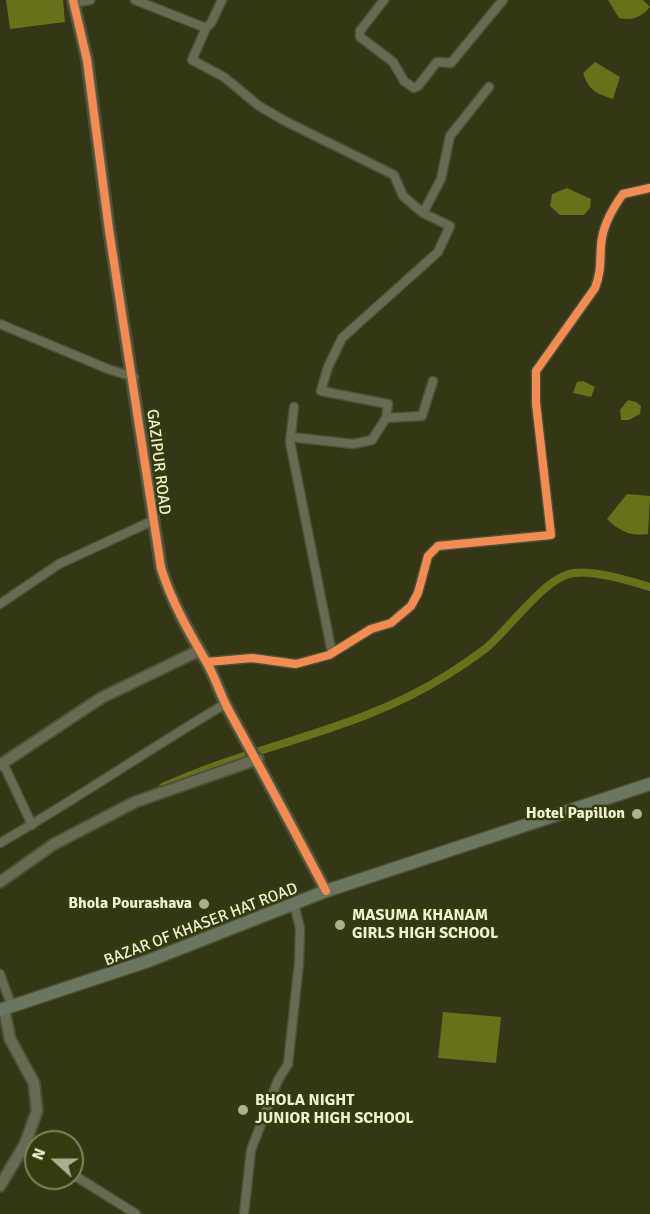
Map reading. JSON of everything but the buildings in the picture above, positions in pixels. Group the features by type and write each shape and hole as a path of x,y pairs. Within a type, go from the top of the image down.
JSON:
{"main road":[{"name":"BAZAR OF KHASER HAT ROAD","path":"5,1009 148,961 326,891 650,784"}],"street":[{"path":"73,2 90,0"},
{"path":"135,0 206,28"},
{"path":"222,0 192,60 224,77 259,106 285,121 394,175 403,195 423,213 450,226 438,252 342,338 328,367 321,391 388,404 386,418 372,440 353,444 291,437"},
{"path":"384,0 360,31 360,36 393,62 404,81 414,87 418,86 437,62 451,63 503,0"},
{"name":"GAZIPUR ROAD","path":"73,2 87,60 109,230 134,377 152,521 170,595 198,651 207,662 225,704 258,759 326,891"},
{"path":"423,213 441,179 450,136 489,87"},
{"path":"207,662 252,658 296,664 332,653 371,629 391,623 411,606 418,593 428,556 438,546 550,535 536,403 536,371 596,288 600,275 604,232 616,204 623,194 650,188"},
{"path":"0,324 108,369 134,377"},
{"path":"386,418 422,416 433,381"},
{"path":"294,407 291,437 312,560 332,653"},
{"path":"0,604 59,564 152,521"},
{"path":"32,825 2,764 101,698 198,651"},
{"path":"0,843 32,825 160,742 225,704"},
{"path":"0,882 54,844 135,802 258,759"},
{"path":"244,1214 251,1150 278,1080 288,1064 299,972 300,928 294,904"},
{"path":"0,974 10,1039 34,1083 37,1095 35,1122 32,1130"},
{"path":"0,1186 24,1147"},
{"path":"84,1182 136,1214"}],"shaded area":[{"path":"6,0 63,0 65,22 10,29"},
{"path":"608,0 643,0 650,7 636,17 619,18"},
{"path":"595,62 620,77 613,99 594,90 585,79 583,73"},
{"path":"567,188 591,199 590,208 584,215 560,215 550,206 552,194"},
{"path":"583,381 595,387 591,397 573,393 577,382"},
{"path":"628,400 641,406 640,414 629,420 621,420 620,410"},
{"path":"627,494 650,496 648,534 637,535 626,532 607,519"},
{"path":"443,1012 501,1017 496,1063 438,1058"}],"waterway":[{"path":"163,787 234,759 343,724 413,694 452,672 485,649 527,605 563,576 582,572 592,573 650,587"}],"cycle path":[{"path":"73,0 87,60 109,230 161,568 187,629 210,668 228,709 326,891"},
{"path":"207,662 252,658 296,664 329,655 371,629 391,623 411,606 418,593 428,556 438,546 551,535 536,403 536,371 595,288 603,232 615,206 623,194 650,188"}],"place":[{"name":"Hotel Papillon","path":"637,814"},
{"name":"Bhola Pourashava","path":"204,904"},
{"name":"MASUMA KHANAM GIRLS HIGH SCHOOL","path":"340,925"},
{"name":"BHOLA NIGHT JUNIOR HIGH SCHOOL","path":"243,1110"}]}
